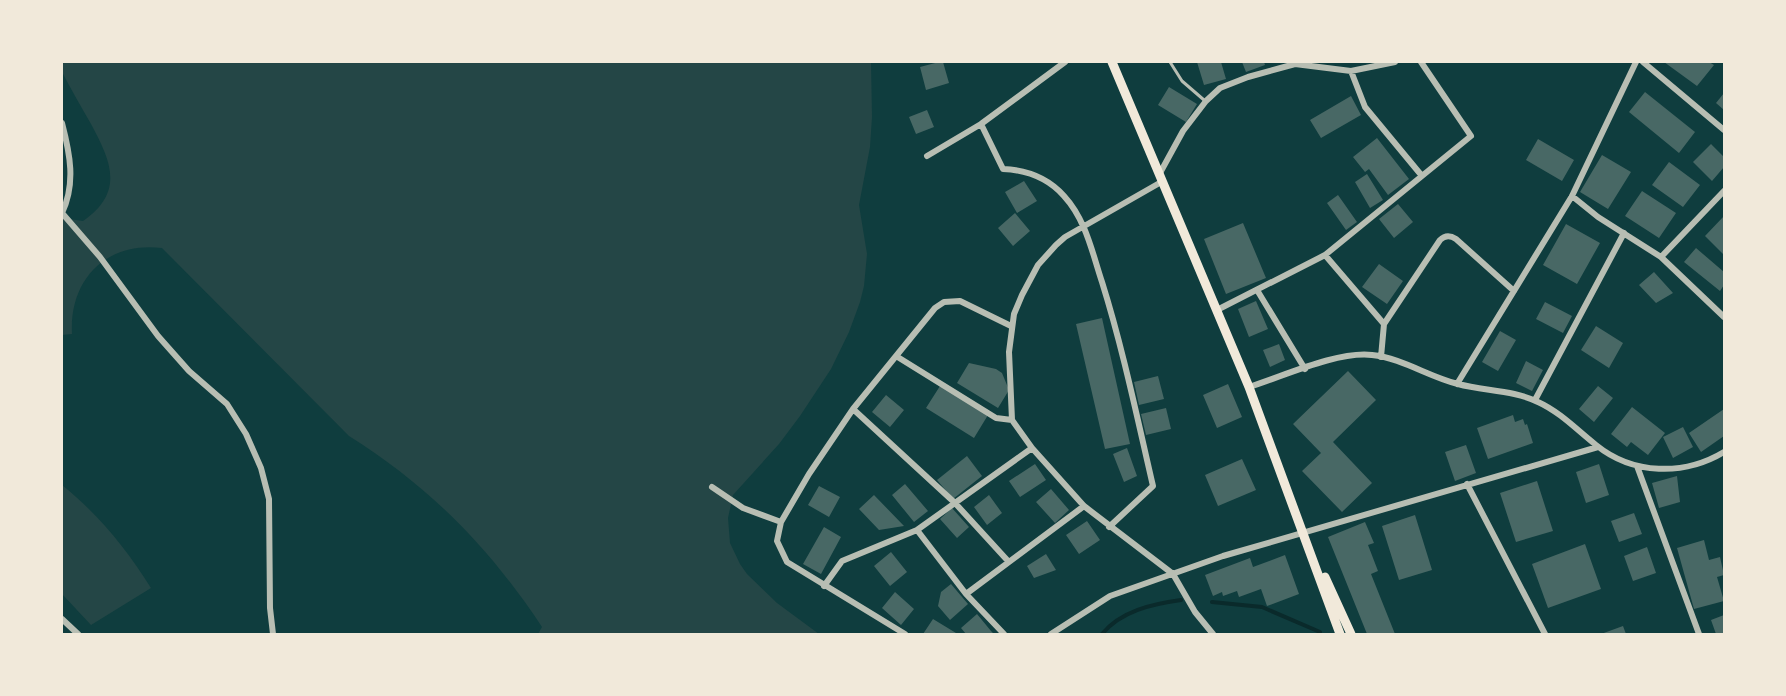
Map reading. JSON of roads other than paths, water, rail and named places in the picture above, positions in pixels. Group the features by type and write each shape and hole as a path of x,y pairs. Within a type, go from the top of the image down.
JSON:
{"main road":[{"path":"1112,62 1250,387 1340,634"},
{"path":"1303,531 1351,634"}],"street":[{"path":"927,156 981,124 1065,62"},
{"path":"1213,634 1195,612 1173,574 1084,506 1032,448 1012,420 1011,327 1022,295 1038,266 1056,245 1161,177 1183,131 1206,101 1220,88 1271,69 1295,64 1351,71 1395,62"},
{"path":"1217,310 1325,255 1471,136 1421,62"},
{"path":"1457,384 1572,196 1636,62"},
{"path":"1643,62 1725,130"},
{"path":"1351,71 1365,107 1422,176"},
{"path":"62,123 71,166 68,196 62,213 100,257 158,336 189,371 227,404 246,434 261,468 269,499 270,608 273,634"},
{"path":"981,124 1003,170 1026,172 1046,181 1069,202 1084,226 1121,343 1153,486 1109,527"},
{"path":"1661,257 1725,191"},
{"path":"1572,196 1598,217 1661,257 1725,317"},
{"path":"1535,400 1624,233"},
{"path":"1381,357 1384,324 1440,240 1445,237 1455,239 1514,291"},
{"path":"1325,255 1384,324"},
{"path":"1257,290 1305,369"},
{"path":"905,634 793,567 783,556 777,541 781,522 809,474 853,409 935,308 944,302 960,301 1011,327"},
{"path":"896,356 996,418 1012,420"},
{"path":"1250,387 1347,356 1381,357 1457,384 1535,400 1561,415 1598,447 1637,466 1679,468 1705,462 1725,452"},
{"path":"853,409 955,503 1008,561"},
{"path":"1051,634 1110,596 1173,574 1303,531 1598,447"},
{"path":"824,586 842,561 917,530 1032,448"},
{"path":"1637,466 1699,634"},
{"path":"1467,484 1545,634"},
{"path":"712,487 743,508 781,522"},
{"path":"966,594 1084,506"},
{"path":"917,530 966,594 1005,634"},
{"path":"62,619 78,634"}],"lane":[{"path":"1170,62 1182,81 1206,101"}],"waterway":[{"path":"1102,634 1128,614 1148,606 1181,600"},
{"path":"1212,602 1262,607 1320,632"}]}
